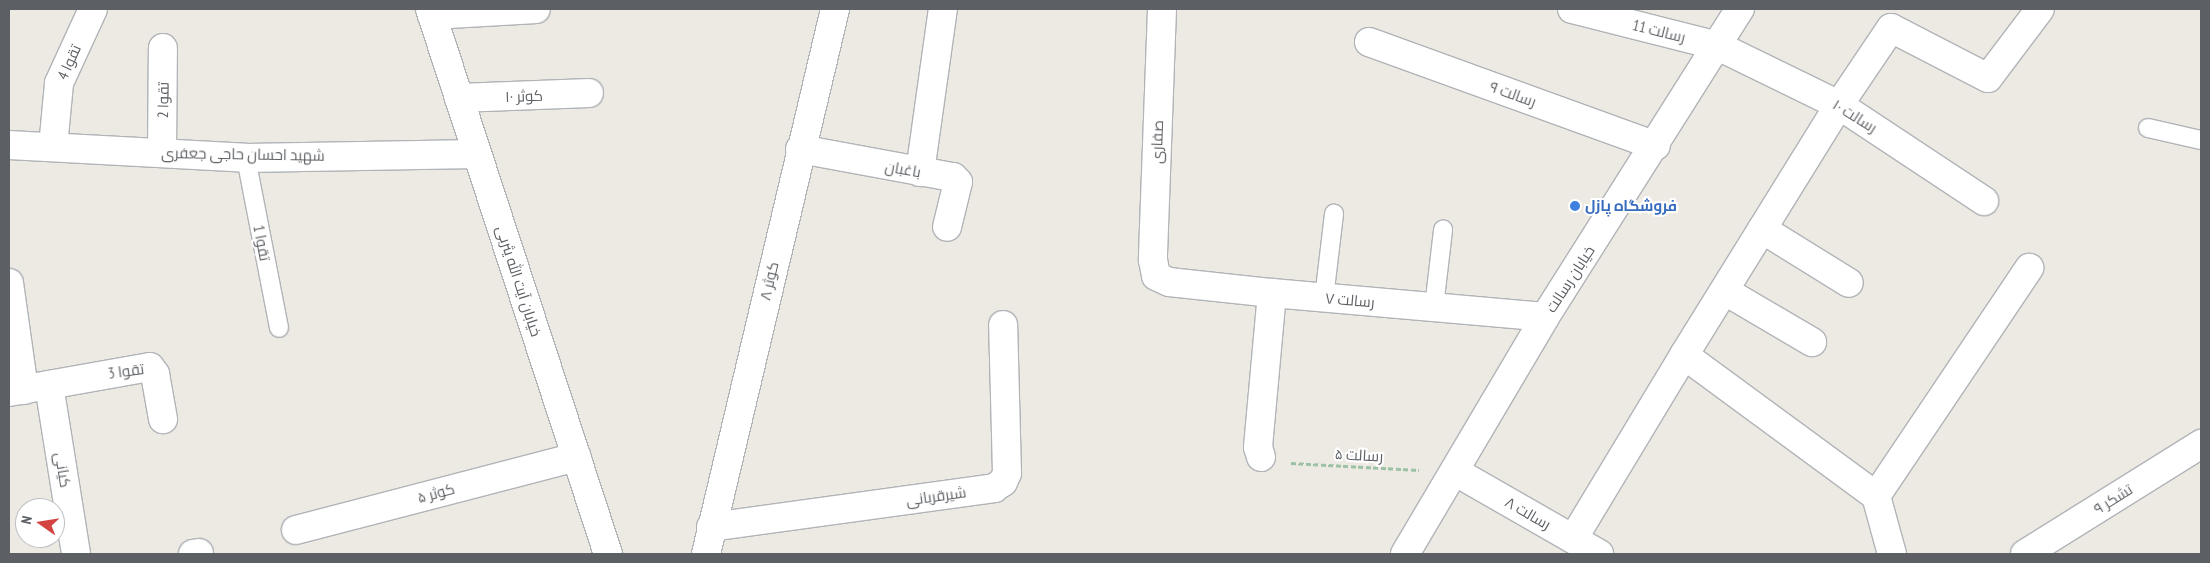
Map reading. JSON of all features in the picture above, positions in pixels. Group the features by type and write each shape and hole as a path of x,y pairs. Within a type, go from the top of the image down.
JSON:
{"street":[{"name":"تقوا 4","path":"53,147 59,83 93,9"},
{"path":"431,12 536,9"},
{"name":"کوثر ۸","path":"706,554 800,150 835,9"},
{"path":"920,172 943,9"},
{"name":"صفاری","path":"1156,276 1153,260 1162,9"},
{"name":"رسالت 11","path":"1572,9 1718,46"},
{"name":"خیابان رسالت","path":"1406,554 1456,472 1545,317 1656,146 1740,9"},
{"path":"1573,539 1684,355 1839,105 1891,28 1988,78 2040,9"},
{"name":"خیابان آیت الله یثربی","path":"431,12 608,554"},
{"name":"رسالت ۹","path":"1369,42 1656,146"},
{"name":"رسالت ۱۰","path":"1718,46 1839,105 1984,201"},
{"name":"تقوا 2","path":"162,153 163,48"},
{"name":"کوثر ۱۰","path":"459,98 589,93"},
{"name":"شهید احسان حاجی جعفری","path":"9,145 246,158 477,154"},
{"name":"باغبان","path":"800,150 956,179 947,227"},
{"path":"1762,229 1850,284"},
{"path":"1876,496 2029,268"},
{"name":"رسالت ۷","path":"1156,276 1169,282 1272,293 1545,317"},
{"name":"کیانی","path":"9,283 27,389 76,554"},
{"path":"1725,290 1812,342"},
{"path":"1261,457 1258,447 1272,293"},
{"name":"شیرقربانی","path":"711,527 994,488 1003,482 1007,473 1003,325"},
{"path":"1684,355 1876,496 1892,554"},
{"name":"تقوا 3","path":"27,389 150,367 155,374 163,418"},
{"name":"تشکر ۹","path":"2025,554 2201,444"},
{"name":"کوثر ۵","path":"296,530 577,457"},
{"name":"رسالت ۸","path":"1456,472 1599,554"}],"lane":[{"path":"2148,128 2201,140"},
{"name":"تقوا 1","path":"246,158 279,328"},
{"path":"1324,298 1334,214"},
{"path":"1434,307 1443,230"}],"path":[{"name":"رسالت ۵","path":"1261,457 1269,461 1456,472"}],"place":[{"name":"فروشگاه پازل","path":"1575,206"}]}
